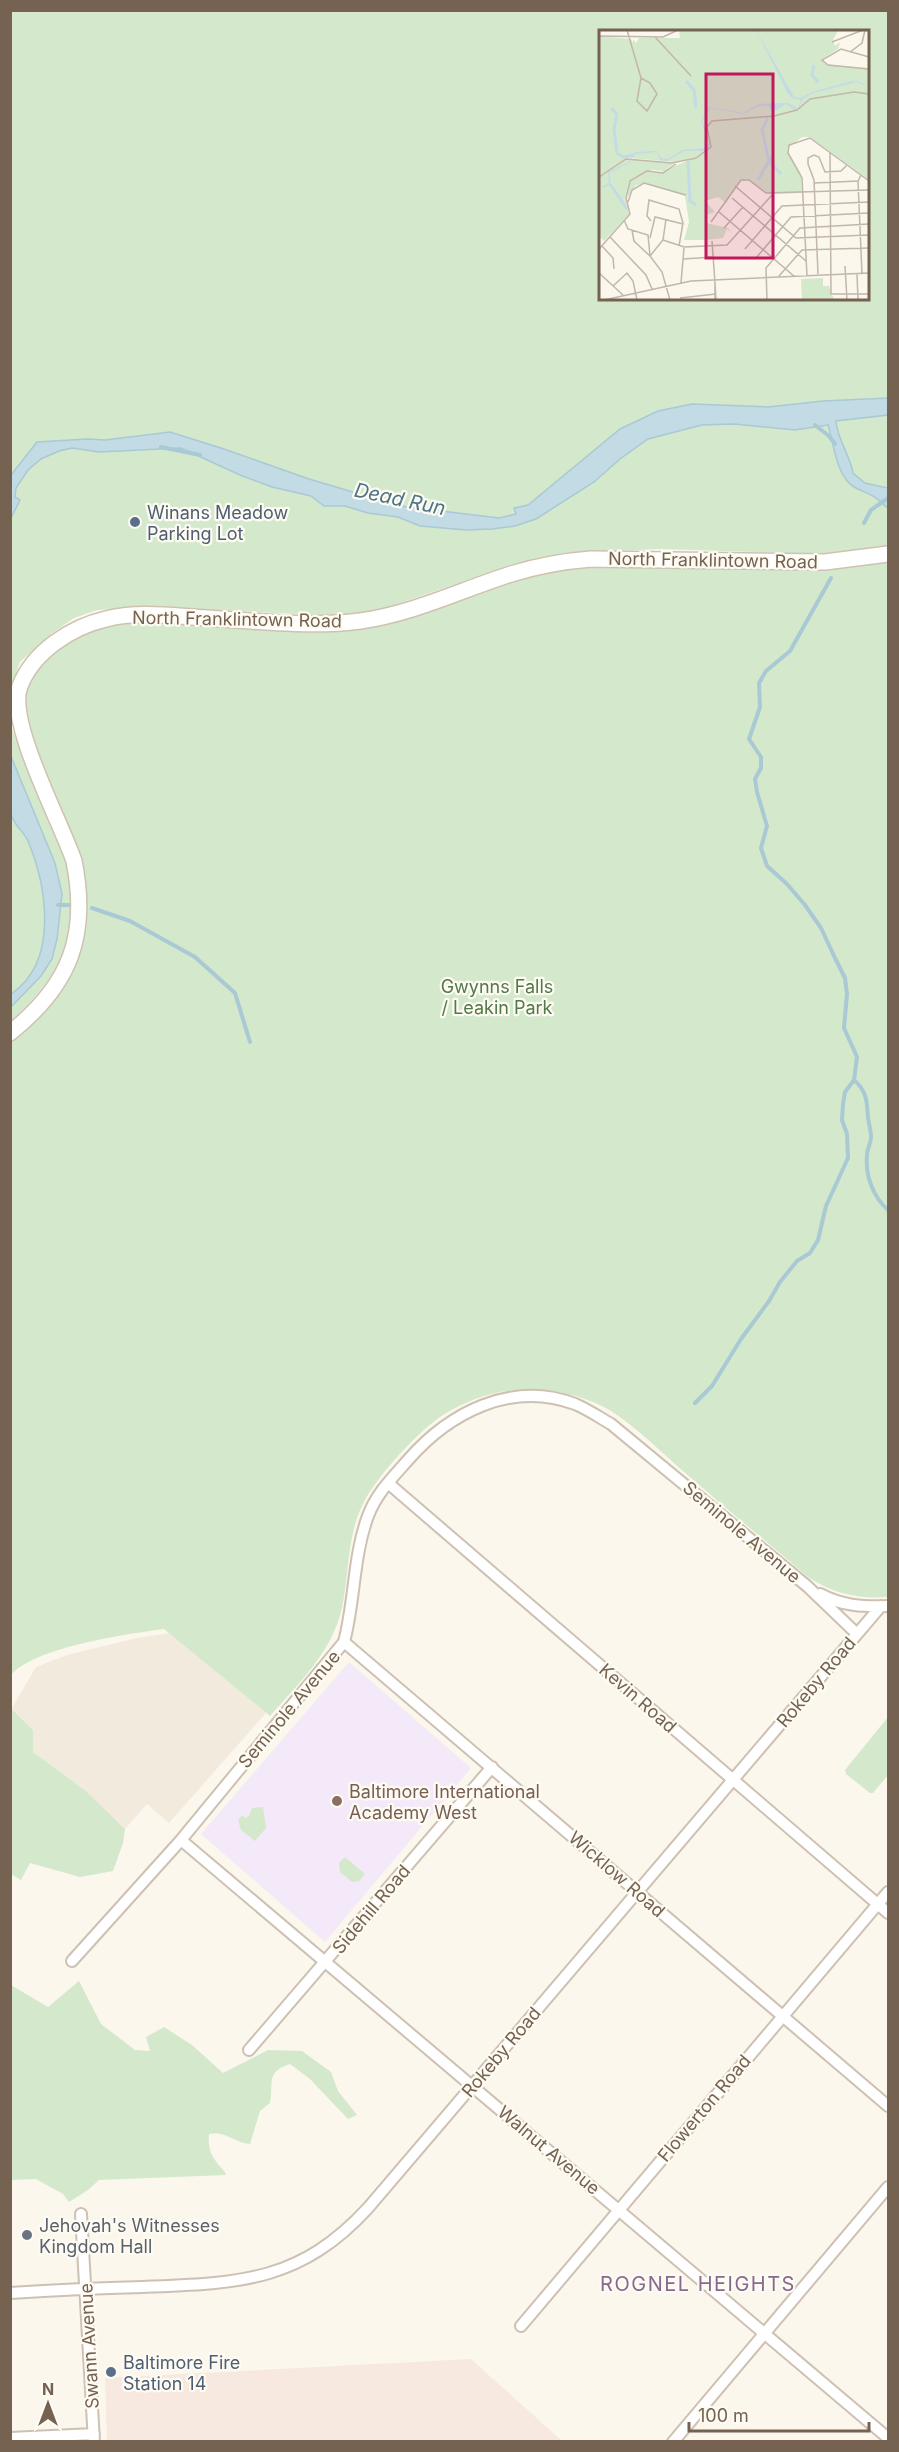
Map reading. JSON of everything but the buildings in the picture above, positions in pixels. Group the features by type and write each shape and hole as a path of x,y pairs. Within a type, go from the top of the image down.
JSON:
{"street":[{"name":"North Franklintown Road","path":"10,1033 44,1000 66,969 77,937 80,919 80,897 74,861 21,730 16,700 19,688 35,662 59,640 83,626 109,618 144,615 295,622 359,621 413,608 514,573 567,561 591,559 825,562 888,554"},
{"name":"Seminole Avenue","path":"72,1961 181,1840 344,1642 350,1618 362,1535 375,1499 419,1447 463,1413 500,1399 538,1397 558,1399 576,1405 611,1424 807,1586 856,1633"},
{"name":"Kevin Road","path":"388,1483 888,1913"},
{"name":"Rokeby Road","path":"807,1586 840,1603 885,1606"},
{"name":"Rokeby Road","path":"10,2293 234,2282 262,2276 308,2258 349,2229 734,1780 856,1633 885,1606"},
{"name":"Wicklow Road","path":"344,1642 888,2106"},
{"name":"Sidehill Road","path":"249,2050 492,1767"},
{"name":"Walnut Avenue","path":"181,1840 888,2438"},
{"name":"Flowerton Road","path":"521,2326 888,1892"},
{"path":"673,2442 888,2187"},
{"name":"Swann Avenue","path":"81,2214 94,2438"},
{"path":"10,2438 94,2438"}],"shaded area":[{"path":"170,1633 266,1713 169,1823 147,1804 125,1829 86,1791 33,1752 33,1730 12,1708 36,1667 67,1655 137,1638"},
{"name":"Baltimore International Academy West","path":"349,1662 471,1768 325,1942 201,1834"},
{"path":"471,2359 562,2441 107,2441 105,2378"}],"green space":[{"path":"11,11 888,11 888,546 820,554 661,549 564,553 510,565 389,607 354,614 320,615 147,607 97,610 74,618 51,634 20,662 11,688"},
{"name":"Gwynns Falls / Leakin Park","path":"888,558 888,1597 846,1594 827,1588 808,1577 613,1412 562,1392 521,1390 481,1397 443,1415 421,1432 386,1470 368,1495 357,1518 351,1543 342,1608 331,1639 303,1679 270,1716 164,1629 106,1638 60,1649 23,1665 11,1675 11,1039 83,937 86,906 82,869 70,831 31,737 23,701 28,679 47,656 91,628 120,621 159,620 351,627 514,577 563,566"},
{"path":"10,720 13,732 59,838 68,867 72,895 72,923 60,960 42,988 11,1021"},
{"path":"10,1707 33,1730 33,1752 86,1791 125,1829 123,1843 113,1871 80,1877 30,1863 21,1880 11,1874"},
{"path":"888,1717 888,1775 873,1793 870,1793 846,1774 845,1770"},
{"path":"263,1807 266,1828 255,1841 241,1830 238,1820 242,1815 245,1818 249,1816 252,1808"},
{"path":"345,1857 365,1874 359,1881 352,1882 340,1872 339,1863"},
{"path":"79,1981 101,2024 135,2050 150,2051 146,2037 164,2027 192,2045 223,2073 268,2050 302,2051 331,2072 338,2091 357,2115 348,2119 310,2079 290,2064 277,2071 272,2079 270,2103 260,2111 250,2144 225,2135 209,2134 212,2155 226,2175 99,2180 69,2202 63,2194 36,2179 11,2180 11,1985 48,2007"}],"water":[{"name":"Dead Run","path":"888,398 888,415 836,421 853,473 865,483 888,488 888,507 848,482 839,468 828,425 795,430 734,424 702,425 648,439 594,482 536,519 515,526 492,529 466,530 420,526 398,517 368,513 345,506 324,506 311,496 272,487 181,448 99,452 72,448 59,451 41,459 28,470 16,488 15,497 20,500 11,518 11,475 37,442 105,440 170,432 309,479 400,506 499,518 516,514 514,508 528,505 620,429 658,411 692,404 768,407 823,401"},
{"path":"10,754 55,863 62,894 57,939 52,959 41,976 11,1007 11,994 26,980 37,963 45,923 44,901 35,859 28,841 11,814"}],"waterway":[{"name":"Dead Run","path":"815,425 835,444"},
{"name":"Dead Run","path":"161,447 200,455"},
{"path":"864,523 871,510 888,498"},
{"path":"695,1403 712,1386 780,1282 797,1261 810,1253 818,1240 826,1206 848,1158 847,1134 842,1120 843,1104 845,1092 854,1080 857,1057 844,1028 847,994 845,978 821,928 805,905 767,866 761,848 767,826 755,779 761,768 761,757 749,739 760,707 759,683 766,671 790,651 831,578"},
{"path":"58,905 70,905"},
{"path":"92,908 130,921 195,957 235,993 250,1042"},
{"path":"854,1080 862,1088 867,1102 871,1137 867,1155 869,1178 878,1199 888,1210"}],"place":[{"name":"Winans Meadow Parking Lot","path":"135,522"},
{"name":"Baltimore International Academy West","path":"337,1801"},
{"name":"Jehovah's Witnesses Kingdom Hall","path":"27,2235"},
{"name":"Baltimore Fire Station 14","path":"111,2372"}],"district":[{"name":"ROGNEL HEIGHTS","path":"698,2284"}]}
